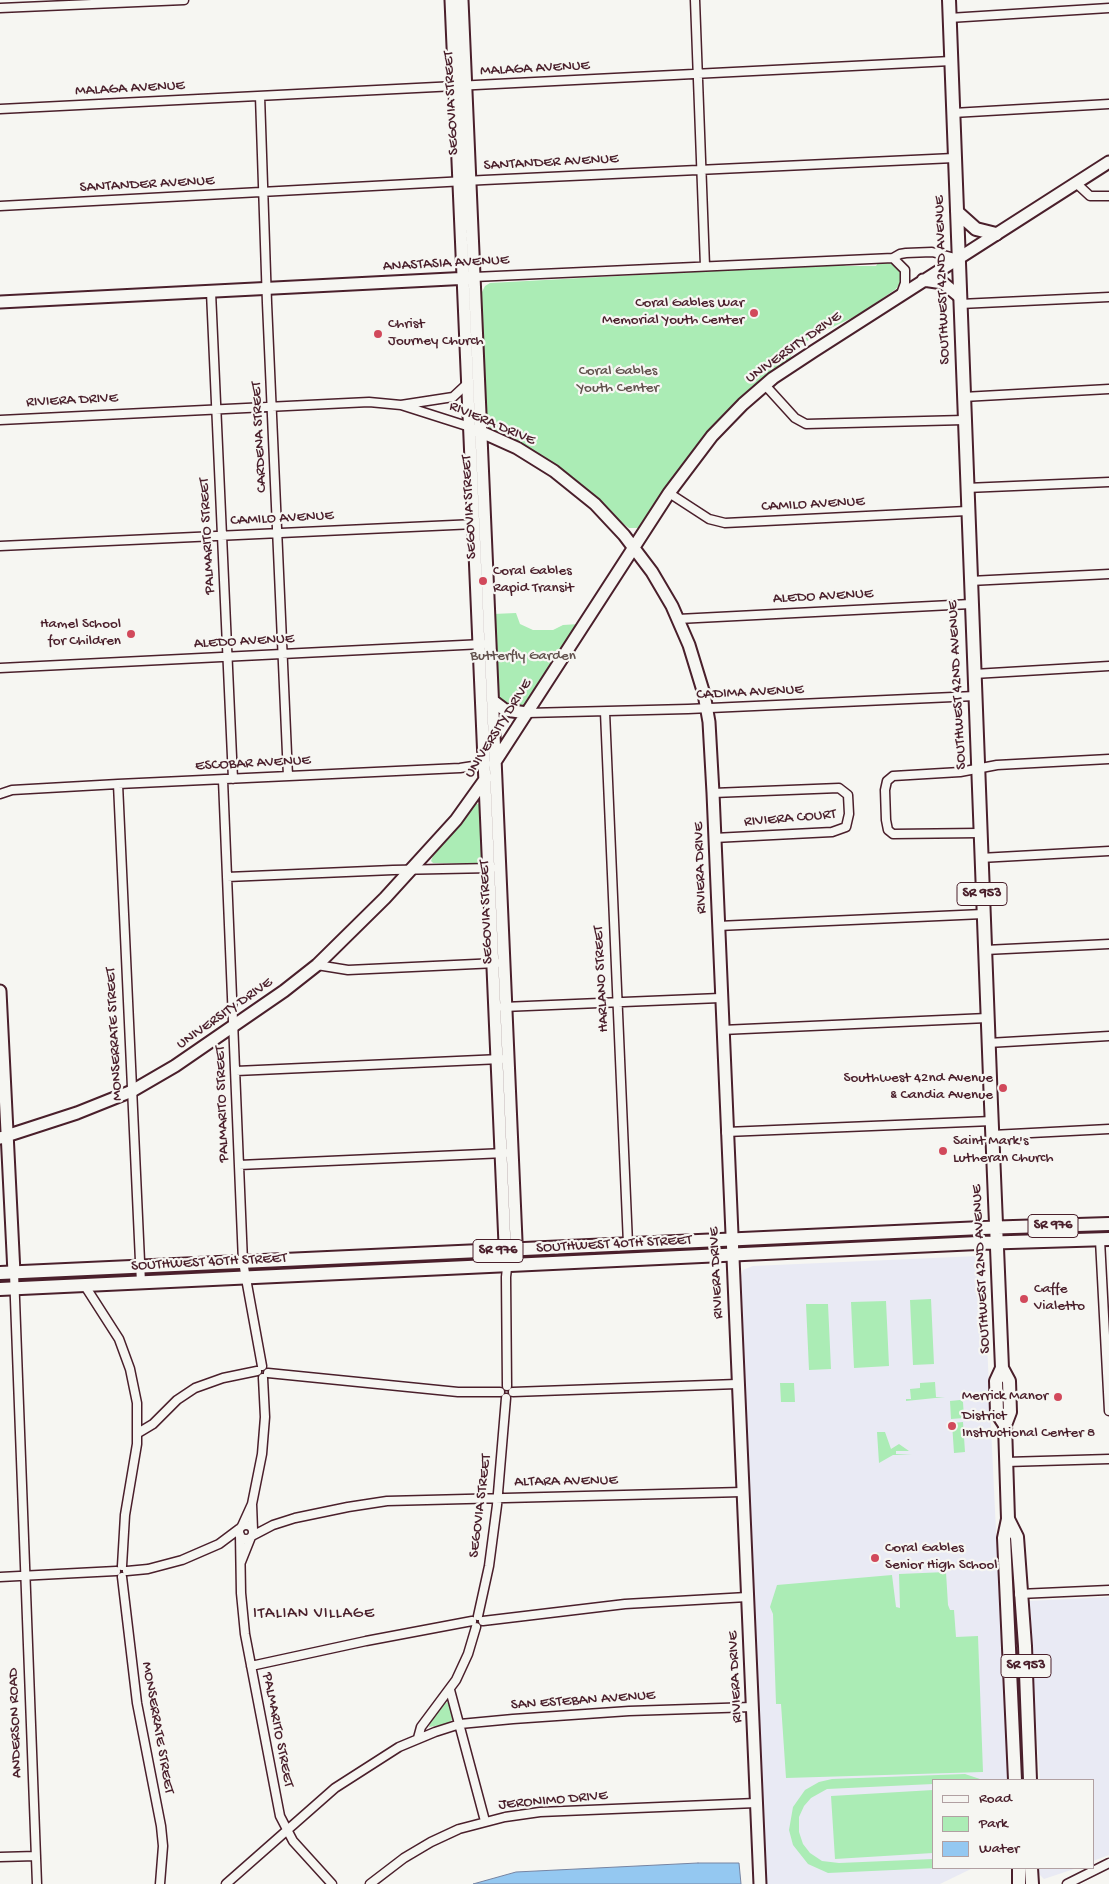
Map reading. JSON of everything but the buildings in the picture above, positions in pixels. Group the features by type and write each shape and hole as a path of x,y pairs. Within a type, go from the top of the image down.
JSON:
{"main road":[{"name":"SOUTHWEST 42ND AVENUE","path":"948,0 980,858 998,1243 1002,1368 996,1381 998,1413 1005,1425 1008,1519 1004,1538 1015,1779"},
{"path":"957,212 976,229 996,234"},
{"name":"SOUTHWEST 40TH STREET","path":"0,1273 996,1227 1109,1224"},
{"name":"SOUTHWEST 40TH STREET","path":"0,1289 1104,1239"},
{"name":"SOUTHWEST 42ND AVENUE","path":"1008,1519 1017,1537 1019,1594 1025,1646 1030,1779"},
{"path":"1019,1869 1019,1884"},
{"path":"1031,1869 1032,1884"}],"street":[{"path":"0,8 184,0"},
{"name":"SEGOVIA STREET","path":"451,0 461,86"},
{"name":"SEGOVIA STREET","path":"462,0 461,86 494,868 507,1153 516,1243 509,1250 507,1266 510,1389"},
{"path":"695,0 705,266"},
{"path":"949,18 1109,8"},
{"name":"MALAGA AVENUE","path":"0,110 951,61"},
{"name":"CARDENA STREET","path":"260,96 266,289 288,776"},
{"path":"953,113 1109,104"},
{"name":"SANTANDER AVENUE","path":"0,206 465,181 954,158"},
{"name":"UNIVERSITY DRIVE","path":"3,1137 132,1091 175,1066 234,1026 317,965 456,820 485,778 490,763 527,713 669,493 712,436 743,404 765,385 900,294 959,259 1109,162"},
{"path":"1076,184 1090,196 1109,196"},
{"name":"ANASTASIA AVENUE","path":"0,302 893,258 900,254 932,252 959,259"},
{"path":"893,258 905,270 905,283 900,294"},
{"name":"SEGOVIA STREET","path":"469,278 468,383 476,430 475,524 485,644 493,701 490,763"},
{"path":"924,280 943,283 960,301 1109,297"},
{"name":"PALMARITO STREET","path":"211,292 233,779"},
{"path":"401,405 453,396 468,383"},
{"path":"765,385 795,418 812,425 964,420"},
{"path":"963,397 1109,389"},
{"name":"RIVIERA DRIVE","path":"0,420 369,402 401,405 476,430 530,456 570,483 606,515 635,548 658,581 678,619 698,673 706,709 712,793 760,1884"},
{"path":"966,488 1109,482"},
{"name":"CAMILO AVENUE","path":"669,493 709,519 725,523 967,511"},
{"name":"CAMILO AVENUE","path":"0,546 475,524"},
{"path":"970,581 1109,574"},
{"name":"ALEDO AVENUE","path":"678,619 971,604"},
{"name":"ALEDO AVENUE","path":"0,668 485,644"},
{"path":"974,674 1109,666"},
{"name":"CADIMA AVENUE","path":"527,713 706,709 975,696"},
{"path":"493,701 505,710 527,713"},
{"name":"HARLANO STREET","path":"605,712 628,1244"},
{"path":"979,832 899,836 891,833 887,826 885,810 887,781 893,776 960,772 997,765 1109,759"},
{"name":"ESCOBAR AVENUE","path":"0,794 11,791 118,784 457,769 490,763"},
{"name":"SEGOVIA STREET","path":"485,778 494,868"},
{"name":"PALMARITO STREET","path":"223,780 243,1262 260,1369"},
{"name":"MONSERRATE STREET","path":"118,784 141,1283"},
{"name":"ESCOBAR AVENUE","path":"0,786 11,791"},
{"name":"RIVIERA COURT","path":"712,793 839,788 847,793 849,814 848,824 838,831 714,838"},
{"path":"980,858 1109,851"},
{"path":"227,877 411,869 494,868"},
{"path":"718,926 983,914"},
{"path":"985,950 1109,944"},
{"path":"317,965 348,970 499,963"},
{"name":"ANDERSON ROAD","path":"0,991 3,1137 14,1272 37,1884"},
{"path":"501,1008 720,998"},
{"path":"722,1030 987,1018"},
{"path":"988,1043 1109,1036"},
{"path":"236,1071 503,1059"},
{"path":"726,1132 992,1121"},
{"path":"992,1135 1109,1129"},
{"path":"240,1165 507,1153"},
{"path":"1104,1239 1109,1411"},
{"name":"MONSERRATE STREET","path":"85,1286 111,1324 126,1353 136,1398 138,1433 125,1516 122,1571 137,1703 161,1826 160,1884"},
{"path":"138,1433 153,1424 177,1400 195,1388 223,1378 267,1368 266,1376 511,1396 510,1389"},
{"name":"PALMARITO STREET","path":"266,1376 264,1435 260,1471 240,1564 242,1612 277,1804 286,1831 332,1884"},
{"path":"503,1395 502,1388 737,1384"},
{"name":"SEGOVIA STREET","path":"450,1690 468,1654 489,1566 498,1497 503,1395"},
{"path":"1006,1462 1109,1458"},
{"name":"ALTARA AVENUE","path":"0,1577 141,1570 173,1563 246,1532 313,1514 378,1502 498,1497 742,1492"},
{"name":"PALMARITO STREET","path":"240,1564 252,1504"},
{"name":"ALTARA AVENUE","path":"219,1544 246,1532"},
{"path":"1019,1594 1109,1590"},
{"path":"251,1666 366,1641 477,1621 625,1604 747,1597"},
{"path":"450,1690 485,1821"},
{"path":"418,1738 421,1728 450,1690"},
{"name":"SAN ESTEBAN AVENUE","path":"226,1884 341,1784 382,1757 418,1738 460,1724 609,1712 752,1707"},
{"name":"JERONIMO DRIVE","path":"370,1884 418,1849 459,1829 485,1821 540,1812 756,1803"},
{"path":"0,1857 36,1856"},
{"path":"1067,1884 1109,1863"}],"shaded area":[{"name":"Coral Gables Senior High School","path":"978,1256 983,1261 1008,1779 932,1779 932,1869 971,1869 940,1884 765,1884 741,1276 743,1270 753,1266"},
{"path":"1109,1597 1109,1855 1094,1861 1094,1779 1040,1779 1027,1601"},
{"path":"1039,1869 1074,1869 1044,1879 1039,1874"}],"green space":[{"name":"Coral Gables Youth Center","path":"880,260 894,262 901,268 903,280 896,289 858,315 818,334 795,349 789,360 753,388 641,527 629,528 513,441 493,431 486,423 480,296 485,286 490,283 840,264 846,266 876,266"},
{"name":"Butterfly Garden","path":"516,613 520,624 533,630 553,630 563,625 579,624 521,708 513,709 497,698 493,614"},
{"path":"475,803 481,805 484,857 474,864 433,863 431,861 433,856"},
{"path":"931,1299 934,1364 913,1365 910,1300"},
{"path":"886,1301 889,1366 854,1368 851,1302"},
{"path":"806,1304 828,1304 831,1369 809,1370"},
{"path":"935,1382 936,1397 945,1397 906,1401 906,1399 911,1399 910,1389 920,1388 920,1383"},
{"path":"780,1383 794,1383 795,1402 781,1402"},
{"path":"960,1400 963,1402 964,1418 951,1419 950,1401"},
{"path":"963,1422 965,1452 954,1453 952,1423"},
{"path":"877,1432 885,1432 891,1449 899,1444 909,1451 896,1451 896,1454 912,1455 893,1455 879,1463"},
{"path":"946,1572 948,1605 950,1610 954,1610 956,1637 978,1636 983,1772 786,1778 781,1704 776,1704 773,1614 770,1607 777,1585 892,1575 896,1607 900,1608 899,1574"},
{"path":"448,1702 453,1719 447,1724 429,1727 444,1704"},
{"path":"965,1774 980,1779 932,1779 932,1784 827,1789 811,1798 804,1806 799,1817 799,1832 803,1844 810,1853 822,1861 839,1863 932,1859 932,1868 828,1873 808,1864 793,1845 789,1830 793,1807 805,1790 819,1782 832,1779"},
{"path":"932,1790 932,1853 835,1859 831,1796"}],"water":[{"path":"698,1863 739,1863 741,1884 473,1884 516,1872"}],"place":[{"name":"Coral Gables War Memorial Youth Center","path":"754,313"},
{"name":"Christ Journey Church","path":"378,334"},
{"name":"Coral Gables Rapid Transit","path":"483,581"},
{"name":"Hamel School for Children","path":"131,634"},
{"name":"Southwest 42nd Avenue & Candia Avenue","path":"1003,1088"},
{"name":"Saint Mark's Lutheran Church","path":"943,1151"},
{"name":"Caffe Vialetto","path":"1024,1299"},
{"name":"Merrick Manor","path":"1058,1397"},
{"name":"District Instructional Center 8","path":"952,1426"},
{"name":"Coral Gables Senior High School","path":"875,1558"}],"district":[{"name":"ITALIAN VILLAGE","path":"314,1615"}]}
